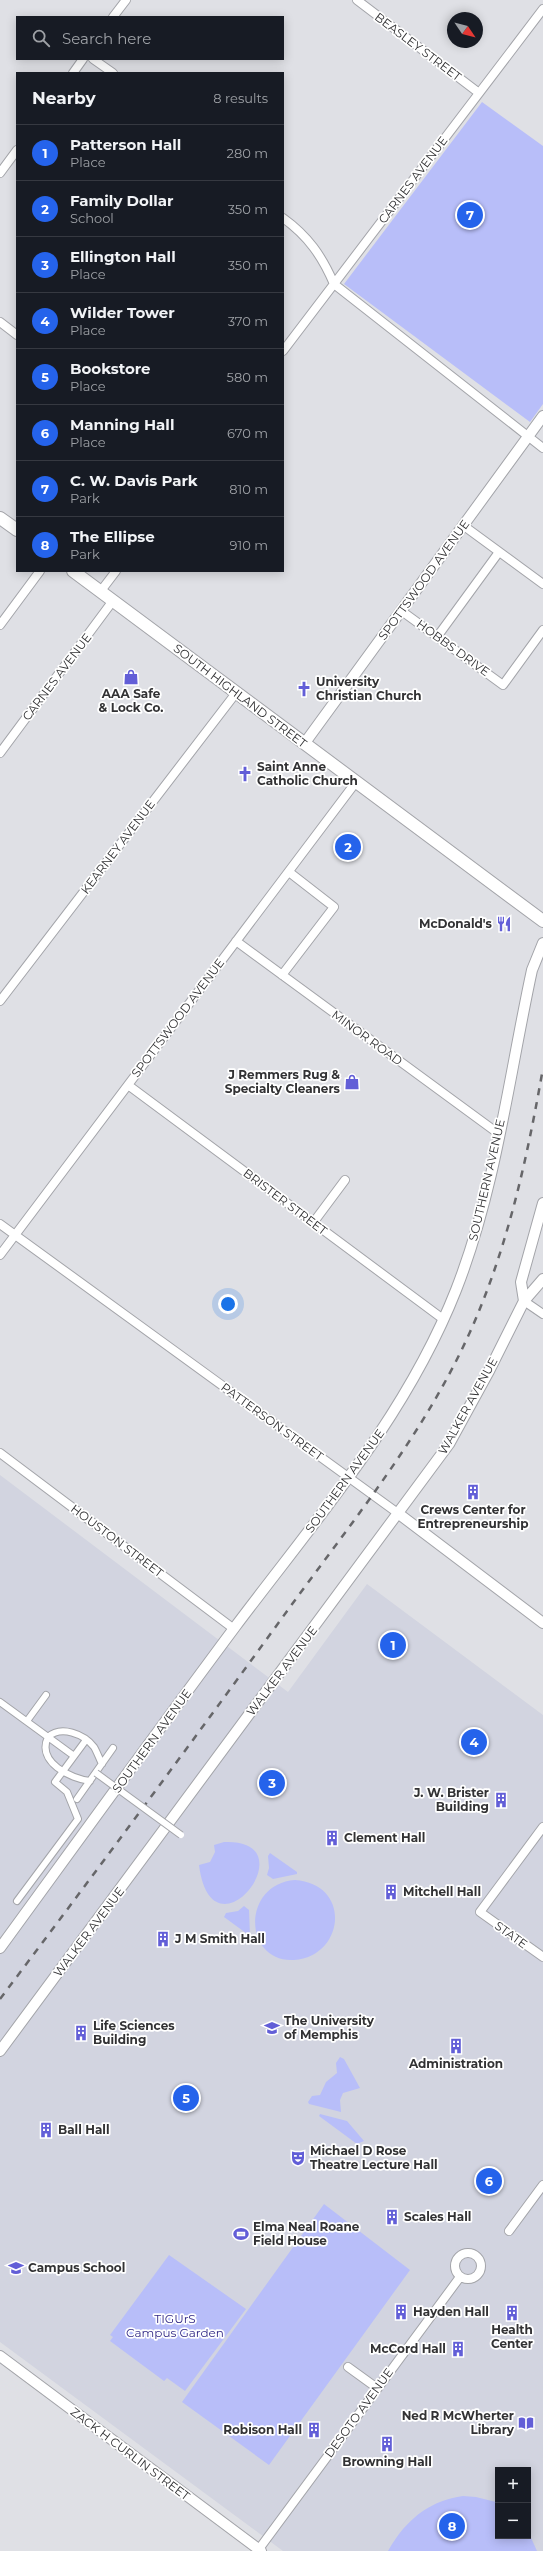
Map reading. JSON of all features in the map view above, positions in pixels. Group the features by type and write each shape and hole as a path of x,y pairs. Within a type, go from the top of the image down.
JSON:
{"main road":[{"path":"0,518 16,529"},
{"name":"SOUTH HIGHLAND STREET","path":"73,572 543,921"}],"street":[{"path":"114,16 126,0"},
{"name":"BEASLEY STREET","path":"357,0 479,93"},
{"name":"CARNES AVENUE","path":"284,350 543,9"},
{"path":"74,72 82,60"},
{"path":"94,60 111,72"},
{"path":"0,173 16,151"},
{"path":"284,219 300,230 323,259 334,284 543,448"},
{"path":"0,322 16,334"},
{"name":"SPOTTSWOOD AVENUE","path":"304,744 403,612 543,416"},
{"path":"464,526 543,584"},
{"path":"437,637 500,552"},
{"path":"0,626 39,572"},
{"path":"100,592 115,572"},
{"name":"CARNES AVENUE","path":"0,753 112,602"},
{"name":"HOBBS DRIVE","path":"403,612 503,685 543,630"},
{"name":"KEARNEY AVENUE","path":"0,1001 236,693"},
{"name":"SPOTTSWOOD AVENUE","path":"0,1255 356,782"},
{"path":"282,975 334,907 289,872"},
{"name":"MINOR ROAD","path":"236,941 499,1134"},
{"name":"SOUTHERN AVENUE","path":"0,1948 234,1629 378,1438 423,1363 456,1289 475,1235 499,1134 532,970 543,943"},
{"name":"BRISTER STREET","path":"128,1085 443,1319"},
{"path":"314,1223 345,1180"},
{"path":"543,1203 521,1282 524,1300 543,1314"},
{"name":"PATTERSON STREET","path":"0,1224 349,1477 543,1623"},
{"name":"WALKER AVENUE","path":"0,2051 449,1444 489,1371 524,1300 543,1278"},
{"name":"HOUSTON STREET","path":"0,1453 234,1629"},
{"path":"26,1721 46,1695"},
{"path":"0,1702 74,1756"},
{"path":"90,1781 75,1779 63,1772 49,1759 46,1747 48,1737 52,1734 62,1732 77,1735 86,1740 96,1751 102,1764"},
{"path":"18,1902 78,1819 67,1792 55,1782 86,1740"},
{"path":"77,1799 113,1748"},
{"path":"96,1772 181,1835"},
{"name":"STATE","path":"543,1827 480,1912 543,1957"},
{"path":"509,2231 543,2185"},
{"name":"DESOTO AVENUE","path":"260,2550 377,2388 460,2277"},
{"name":"ZACK H CURLIN STREET","path":"0,2356 260,2550"},
{"path":"348,2367 377,2388"}],"shaded area":[{"name":"The University of Memphis","path":"0,1475 288,1692 367,1584 543,1715 543,2551 283,2551 0,2342"}],"green space":[{"path":"482,102 543,146 543,404 530,422 344,284"},
{"path":"224,1842 248,1846 259,1858 258,1874 249,1890 236,1901 221,1903 207,1893 199,1865 210,1862 215,1852 214,1845"},
{"path":"270,1853 297,1872 297,1874 273,1879 267,1875 269,1868 268,1856"},
{"path":"295,1880 313,1884 326,1894 333,1906 335,1920 332,1934 324,1946 311,1956 294,1960 277,1958 265,1949 258,1937 255,1923 258,1908 265,1895 277,1885"},
{"path":"244,1906 249,1910 250,1936 224,1917 226,1913 238,1911"},
{"path":"340,2057 344,2059 360,2088 343,2093 340,2100 341,2112 309,2104 308,2102 312,2096 320,2095 326,2082 337,2073 336,2063"},
{"path":"320,2114 347,2121 364,2141 357,2144 319,2116"},
{"path":"324,2204 410,2270 269,2465 182,2402"},
{"name":"TIGUrS Campus Garden","path":"169,2255 246,2309 185,2391 167,2378 164,2381 110,2341 113,2337 110,2335"},
{"path":"463,2496 476,2497 495,2502 495,2539 531,2539 531,2538 537,2551 388,2551 402,2530 419,2514 439,2502"}],"railway":[{"path":"0,1999 364,1507 388,1474 432,1405 470,1332 506,1235 523,1169 543,1068"}],"place":[{"name":"C. W. Davis Park","path":"470,215"},
{"name":"AAA Safe & Lock Co.","path":"131,677"},
{"name":"University Christian Church","path":"304,689"},
{"name":"Saint Anne Catholic Church","path":"245,774"},
{"name":"Family Dollar","path":"348,847"},
{"name":"McDonald's","path":"504,924"},
{"name":"J Remmers Rug & Specialty Cleaners","path":"352,1082"},
{"name":"Crews Center for Entrepreneurship","path":"473,1492"},
{"name":"Patterson Hall","path":"393,1645"},
{"name":"Wilder Tower","path":"474,1742"},
{"name":"Ellington Hall","path":"272,1783"},
{"name":"J. W. Brister Building","path":"501,1800"},
{"name":"Clement Hall","path":"332,1838"},
{"name":"Mitchell Hall","path":"391,1892"},
{"name":"J M Smith Hall","path":"163,1939"},
{"name":"The University of Memphis","path":"272,2028"},
{"name":"Life Sciences Building","path":"81,2033"},
{"name":"Administration","path":"456,2046"},
{"name":"Bookstore","path":"186,2098"},
{"name":"Ball Hall","path":"46,2130"},
{"name":"Michael D Rose Theatre Lecture Hall","path":"298,2158"},
{"name":"Manning Hall","path":"489,2181"},
{"name":"Scales Hall","path":"392,2217"},
{"name":"Elma Neal Roane Field House","path":"241,2234"},
{"name":"Campus School","path":"16,2268"},
{"name":"Hayden Hall","path":"401,2312"},
{"name":"Health Center","path":"512,2313"},
{"name":"McCord Hall","path":"458,2349"},
{"name":"Ned R McWherter Library","path":"526,2423"},
{"name":"Robison Hall","path":"314,2430"},
{"name":"Browning Hall","path":"387,2444"},
{"name":"The Ellipse","path":"452,2526"}]}
